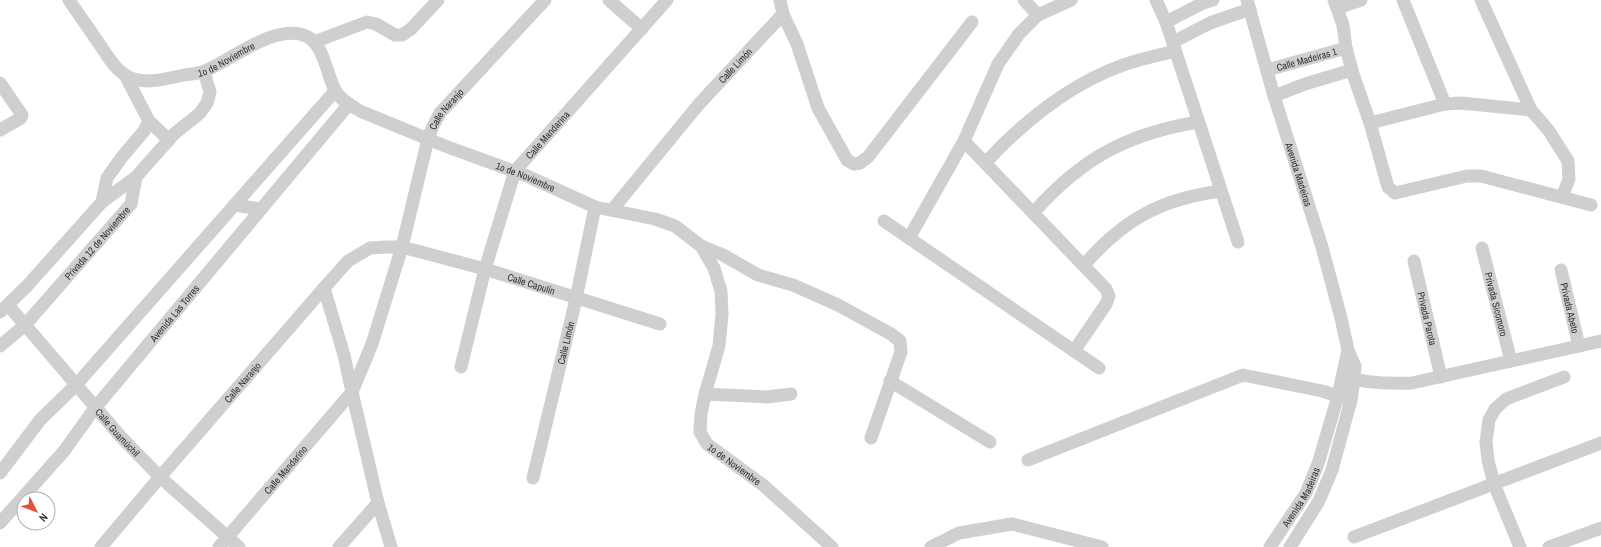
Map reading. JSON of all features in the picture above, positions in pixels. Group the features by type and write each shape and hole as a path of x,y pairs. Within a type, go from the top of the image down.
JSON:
{"street":[{"name":"1o de Noviembre","path":"69,0 114,66 125,75 136,79 152,81 204,72 258,42 275,36 299,34 308,37 314,42 323,58 335,91 349,104 371,116 428,139 516,171 595,207 655,219 675,226 701,246 714,268 721,291 722,314 719,346 705,394 701,414 700,432 707,444 763,485 832,547"},
{"path":"314,42 367,22 376,24 395,35 402,35 411,29 438,0"},
{"name":"Calle Naranjo","path":"353,389 372,344 402,248 428,139 433,126 440,113 545,0"},
{"path":"609,0 642,29"},
{"name":"Calle Mandarina","path":"461,367 485,269 516,171 668,0"},
{"path":"780,0 784,14 798,44 818,108 847,160 854,164 860,163 868,157 972,22"},
{"path":"1024,0 1038,15"},
{"path":"909,238 964,141 998,64 1019,34 1038,15 1071,0"},
{"path":"1156,0 1166,22 1238,242"},
{"path":"1166,22 1203,3 1213,0"},
{"path":"1361,0 1336,4 1343,25 1346,48 1352,70 1370,123 1388,187 1395,193 1455,178 1481,176 1592,205"},
{"path":"1403,0 1445,104"},
{"path":"1481,0 1531,110 1549,131 1568,161 1569,179 1562,197"},
{"path":"986,162 1011,135 1040,111 1071,90 1104,73 1174,47 1210,23 1249,5"},
{"name":"Avenida Madeiras","path":"1249,5 1274,96 1322,247 1348,350 1349,379 1332,470 1319,501 1290,547"},
{"name":"Calle Limón","path":"612,210 699,104 784,14"},
{"name":"Calle Madeiras 1","path":"1267,70 1346,48"},
{"path":"1274,96 1305,84 1352,70"},
{"path":"4,308 27,286 102,202 136,177 174,134 195,119 207,103 210,92 204,72"},
{"path":"125,75 149,121 169,140"},
{"path":"0,83 22,115 20,118 0,130"},
{"path":"0,473 40,420 76,385 335,91"},
{"path":"1370,123 1445,104 1460,103 1531,110"},
{"name":"Avenida Las Torres","path":"0,523 64,451 95,408 349,104"},
{"path":"102,202 107,178 122,157 144,131 149,121"},
{"path":"1034,212 1052,192 1073,174 1095,158 1113,148 1144,134 1171,126 1198,122"},
{"path":"964,141 1034,212 1106,289 1109,296 1106,304 1074,351"},
{"name":"Privada 12 de Noviembre","path":"0,346 25,325 131,204 136,177"},
{"path":"1084,265 1116,232 1148,212 1176,200 1198,194 1221,191"},
{"path":"234,205 261,208"},
{"name":"Calle Limón","path":"533,478 576,299 595,207"},
{"path":"884,221 1099,368"},
{"path":"701,246 723,255 758,275 793,285 838,305 892,334 900,341 901,352 871,438"},
{"name":"Calle Naranjo","path":"101,547 348,261 370,248 402,248"},
{"name":"Calle Capulín","path":"402,248 485,269 576,299 660,324"},
{"name":"Privada Sicomoro","path":"1482,248 1511,361"},
{"name":"Privada Parota","path":"1414,261 1441,377"},
{"name":"Privada Abeto","path":"1561,270 1579,346"},
{"path":"324,288 353,389 378,502 391,547"},
{"name":"Calle Guamúchil","path":"4,308 25,325 121,437 223,542 239,547"},
{"path":"1349,379 1386,384 1412,383 1601,341"},
{"path":"1028,460 1244,374 1345,398"},
{"path":"1520,547 1494,484 1488,460 1486,442 1489,420 1495,409 1506,399 1564,377"},
{"path":"890,381 990,442"},
{"name":"Calle Mandarino","path":"223,542 353,389"},
{"path":"705,394 767,397 791,394"},
{"name":"Avenida Madeiras","path":"1270,547 1306,493 1345,398"},
{"path":"1354,537 1601,443"},
{"path":"1306,493 1319,501"},
{"path":"339,547 378,502"},
{"path":"931,547 959,533 1012,524 1102,547"},
{"path":"1549,547 1601,528"}]}
